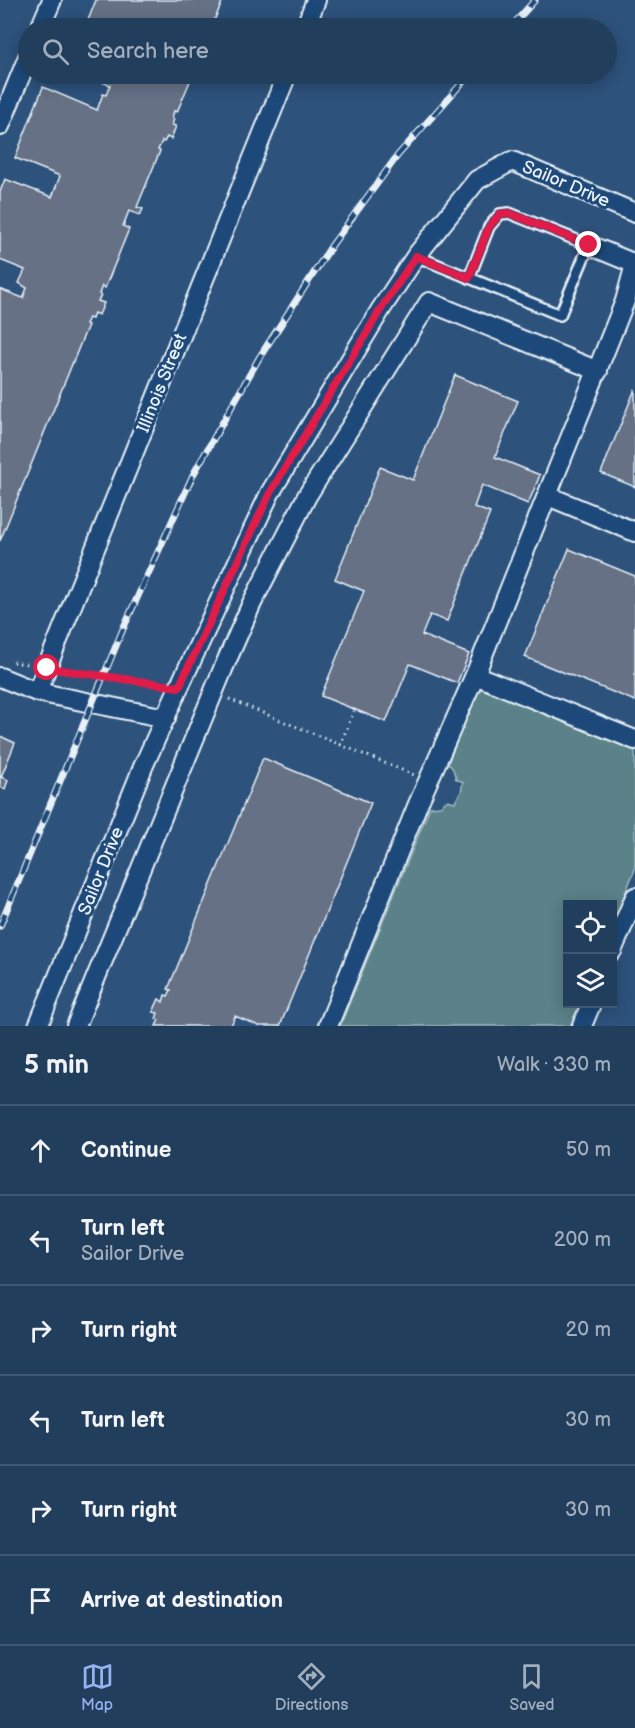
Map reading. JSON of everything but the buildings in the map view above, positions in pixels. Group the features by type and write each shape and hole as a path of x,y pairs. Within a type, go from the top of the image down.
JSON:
{"street":[{"path":"44,18 52,0"},
{"path":"309,18 316,0"},
{"path":"0,126 18,82"},
{"name":"Illinois Street","path":"38,692 283,84"},
{"name":"Sailor Drive","path":"38,1026 143,767 270,493 381,309 416,256 477,180 512,161 635,213"},
{"path":"328,1026 428,781 475,675 598,371 630,303 635,264 589,245"},
{"path":"76,1026 252,603 307,496 429,302 598,371"},
{"path":"548,496 635,532"},
{"path":"4,669 38,692 165,718"},
{"path":"475,675 635,740"},
{"path":"617,939 635,897"},
{"path":"582,1026 589,1008"}],"lane":[{"path":"416,256 469,278 560,315 589,245 509,213 500,214 489,227 469,278"}],"path":[{"path":"4,669 47,668 179,687"},
{"path":"214,693 428,781"},
{"path":"340,745 354,711"}],"green space":[{"path":"479,687 635,750 635,869 617,913 617,900 563,900 563,1008 578,1008 570,1026 340,1026 430,807 440,806 448,800 455,802 461,792 463,782 456,779 448,763"}],"railway":[{"path":"519,18 535,0"},
{"path":"0,926 123,629 193,475 259,358 332,245 398,155 461,84"}],"route":[{"path":"47,668 179,687 270,493 381,309 416,256 469,278 489,227 500,214 509,213 589,245"}]}
